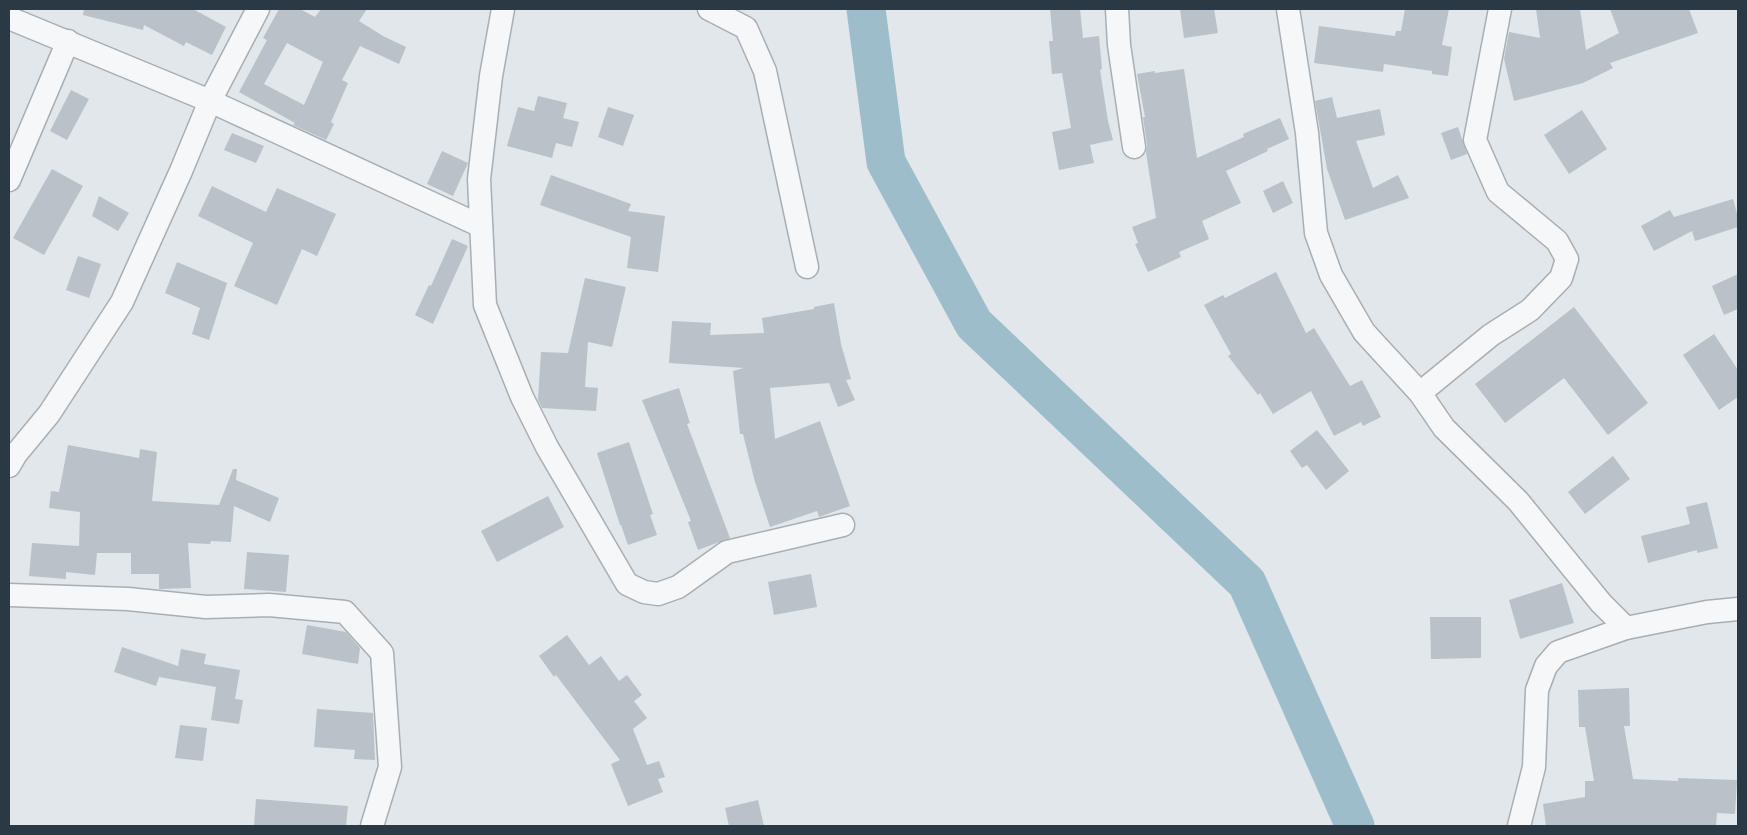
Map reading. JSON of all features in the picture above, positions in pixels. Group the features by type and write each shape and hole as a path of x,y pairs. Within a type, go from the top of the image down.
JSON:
{"street":[{"path":"9,466 16,454 49,414 122,302 181,171 210,101 258,9"},
{"path":"503,9 491,76 479,179 485,306 522,397 547,447 627,584 644,592 658,594 678,587 727,552 843,525"},
{"path":"709,9 746,28 765,71 807,266"},
{"path":"1117,9 1119,45 1134,147"},
{"path":"1288,9 1307,134 1316,233 1331,275 1364,332 1420,394 1444,428 1518,501 1601,603 1626,628"},
{"path":"1420,394 1491,336 1530,310 1561,278 1567,259 1557,241 1498,192 1475,140 1500,9"},
{"path":"9,18 210,101 481,226"},
{"path":"9,180 68,41"},
{"path":"9,595 128,599 206,607 269,605 345,612 382,653 390,767 372,826"},
{"path":"1518,826 1534,767 1537,690 1546,666 1558,652 1626,628 1707,612 1738,608"}],"building":[{"path":"84,9 193,9 226,27 212,55 186,42 184,46 144,25 143,30 83,15"},
{"path":"279,9 300,9 315,17 321,9 367,9 359,21 383,36 406,47 399,64 360,46 342,80 348,83 331,122 334,124 326,140 293,125 295,123 239,92 267,40 263,38","holes":["287,43 323,62 304,105 264,84"]},
{"path":"1050,9 1080,9 1083,38 1099,36 1102,69 1100,70 1113,140 1090,145 1094,163 1059,170 1052,132 1071,128 1062,73 1052,74 1049,41 1053,41"},
{"path":"1180,9 1214,9 1218,33 1184,38"},
{"path":"1405,9 1449,9 1442,45 1452,47 1448,76 1432,74 1432,71 1384,64 1383,72 1314,63 1319,26 1395,36 1396,31 1401,31"},
{"path":"1536,9 1580,9 1586,50 1619,33 1610,9 1689,9 1698,33 1610,63 1613,68 1583,83 1514,101 1504,59 1509,32 1540,38"},
{"path":"1184,69 1197,158 1244,137 1243,134 1280,118 1289,139 1226,171 1241,203 1202,221 1209,239 1179,252 1181,257 1148,272 1135,244 1138,243 1132,227 1156,218 1146,152 1147,145 1143,117 1145,117 1137,74"},
{"path":"71,90 89,99 67,140 50,131"},
{"path":"538,96 567,103 563,118 579,122 572,147 556,143 552,158 507,146 518,107 534,111"},
{"path":"1332,97 1337,118 1380,109 1385,135 1356,141 1373,188 1398,175 1409,198 1345,220 1327,169 1315,101"},
{"path":"608,107 634,115 623,146 598,137"},
{"path":"1582,110 1607,149 1569,174 1544,135"},
{"path":"1458,127 1467,154 1451,160 1441,133"},
{"path":"232,133 264,146 256,163 224,150"},
{"path":"442,151 468,163 453,196 427,184"},
{"path":"52,169 83,186 44,255 13,238"},
{"path":"551,175 631,204 628,211 665,216 658,272 627,268 631,237 540,205"},
{"path":"1283,181 1293,203 1273,213 1263,191"},
{"path":"212,186 266,212 277,188 336,214 317,256 302,249 277,305 234,286 253,243 198,216"},
{"path":"99,196 129,213 118,231 92,216"},
{"path":"1733,199 1738,217 1738,227 1695,241 1692,231 1654,251 1641,226 1670,210 1674,217"},
{"path":"452,239 468,246 433,324 415,315 429,285 431,286"},
{"path":"78,256 101,264 89,298 66,290"},
{"path":"177,262 227,283 209,340 192,334 200,308 165,293"},
{"path":"1276,272 1306,333 1314,328 1350,386 1362,380 1381,417 1363,426 1361,422 1334,436 1311,391 1273,414 1260,393 1258,395 1228,356 1231,354 1204,305 1223,295 1225,298"},
{"path":"1738,274 1738,309 1724,315 1712,286"},
{"path":"585,278 626,287 612,347 588,342 585,387 598,388 596,411 542,408 538,400 541,352 568,353"},
{"path":"834,303 841,344 851,379 846,380 855,400 838,407 829,383 770,388 775,439 820,421 850,506 819,517 817,511 770,527 755,482 743,434 740,434 733,371 744,368 669,363 672,321 711,323 710,335 764,333 762,318 814,309 814,307"},
{"path":"1574,307 1648,403 1608,435 1564,378 1505,423 1475,384"},
{"path":"1714,334 1738,370 1738,397 1719,410 1683,355"},
{"path":"679,388 690,423 687,424 730,538 698,550 688,522 691,521 642,400"},
{"path":"1317,430 1349,471 1326,490 1307,465 1302,468 1290,451"},
{"path":"629,442 653,514 650,515 657,535 628,545 597,453"},
{"path":"68,445 139,458 140,449 157,452 152,501 219,505 233,469 237,469 236,480 279,498 270,522 234,506 231,542 211,541 210,544 188,543 191,588 159,589 159,574 131,574 131,553 97,553 95,575 66,572 66,579 29,576 32,543 79,546 80,512 49,508 51,491 59,492"},
{"path":"1613,456 1630,479 1585,514 1568,492"},
{"path":"548,496 564,527 497,562 481,531"},
{"path":"1707,502 1718,548 1697,553 1697,550 1648,563 1641,536 1690,524 1686,507"},
{"path":"247,552 289,555 286,592 244,589"},
{"path":"811,574 817,607 774,615 768,582"},
{"path":"1562,583 1574,623 1520,639 1509,600"},
{"path":"1430,617 1481,617 1481,658 1431,659"},
{"path":"307,625 346,632 360,648 358,664 302,654"},
{"path":"567,635 589,665 601,656 619,681 627,675 642,695 634,701 647,718 633,729 647,765 659,761 665,777 658,779 663,792 628,806 611,764 620,760 556,675 554,677 539,656"},
{"path":"122,647 178,666 181,649 206,654 204,664 240,670 235,699 243,700 239,724 211,720 216,687 159,677 156,686 114,672"},
{"path":"1629,688 1630,726 1624,726 1633,779 1678,781 1678,778 1737,780 1735,814 1717,813 1716,826 1546,826 1543,804 1585,797 1585,781 1594,781 1585,727 1579,727 1578,690"},
{"path":"317,709 373,713 375,760 354,759 355,750 314,747"},
{"path":"180,725 207,728 203,761 175,758"},
{"path":"256,799 348,806 346,826 254,826"},
{"path":"758,800 764,826 729,826 725,808"}],"waterway":[{"path":"866,9 886,162 974,324 1247,583 1355,826"}]}
